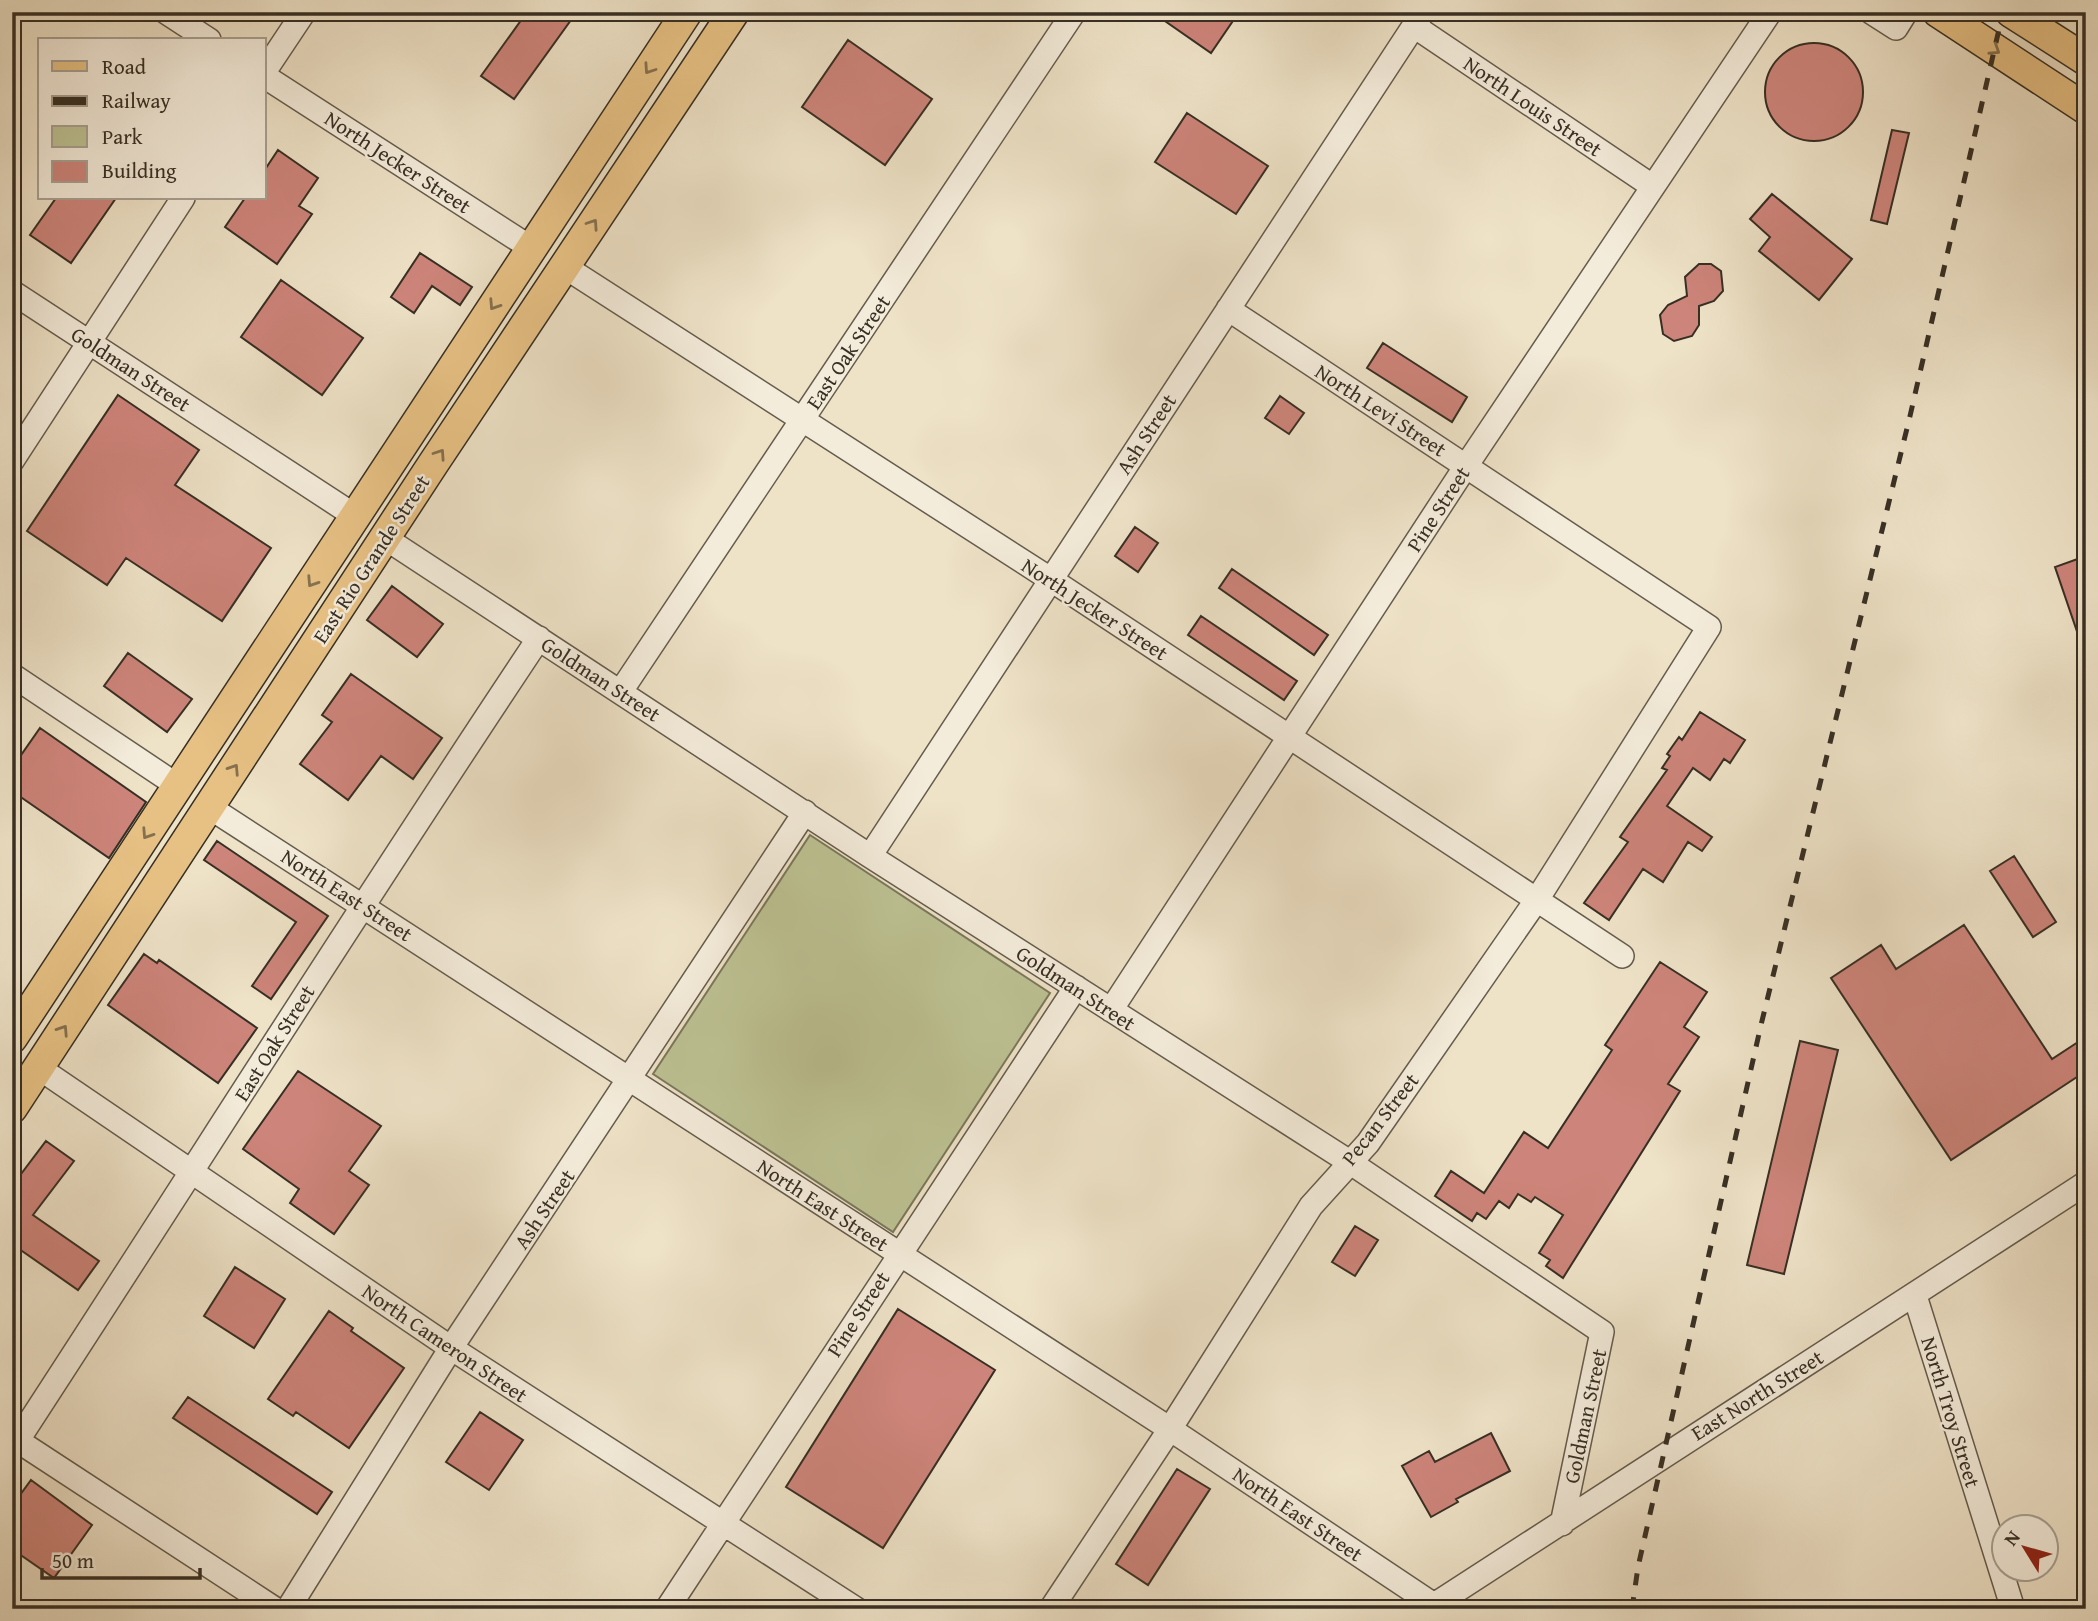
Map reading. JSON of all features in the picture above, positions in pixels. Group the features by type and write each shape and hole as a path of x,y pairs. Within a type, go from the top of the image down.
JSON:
{"main road":[{"name":"East Rio Grande Street","path":"12,1038 687,12"},
{"name":"East Rio Grande Street","path":"12,1108 734,12"},
{"path":"1938,12 2086,109"},
{"path":"2011,12 2086,60"},
{"path":"385,538 380,516 405,474 403,443"},
{"path":"335,614 331,601 332,589 355,551 360,535 355,516"}],"street":[{"path":"166,12 206,38"},
{"path":"266,71 304,12"},
{"name":"East Oak Street","path":"621,691 1074,12"},
{"name":"Pine Street","path":"1111,1010 1466,466 1770,12"},
{"path":"1871,12 1896,28 1906,13"},
{"name":"North Louis Street","path":"1418,19 1652,186"},
{"name":"Ash Street","path":"870,856 1418,19"},
{"name":"North Jecker Street","path":"266,75 531,248"},
{"path":"12,461 182,200"},
{"name":"North Jecker Street","path":"565,267 1050,579 1538,898 1622,956"},
{"name":"Goldman Street","path":"12,292 355,516"},
{"name":"North Levi Street","path":"1228,309 1709,627"},
{"name":"Goldman Street","path":"385,538 870,856 1348,1161 1602,1332 1562,1524"},
{"name":"Pecan Street","path":"1051,1609 1170,1429 1311,1206 1348,1161 1368,1143 1538,898 1709,627"},
{"name":"East Oak Street","path":"14,1442 192,1174 362,904 539,638"},
{"path":"12,675 178,786"},
{"name":"North East Street","path":"209,807 1170,1429 1431,1607"},
{"name":"Ash Street","path":"288,1609 451,1348 805,812"},
{"name":"Pine Street","path":"667,1609 897,1254 1076,987"},
{"name":"North Cameron Street","path":"39,1068 451,1348 856,1609"},
{"name":"East North Street","path":"1431,1607 1562,1524 1664,1453 1915,1296 2086,1183"},
{"name":"North Troy Street","path":"1915,1296 2013,1609"},
{"path":"14,1442 275,1609"}],"green space":[{"path":"810,835 1050,993 893,1232 653,1074"}],"building":[{"path":"527,12 560,12 571,20 514,99 481,76"},
{"path":"1152,12 1239,12 1211,53"},
{"path":"848,40 932,99 885,165 802,107"},
{"path":"1814,43 1833,47 1848,58 1859,73 1863,92 1859,111 1848,126 1833,137 1814,141 1795,137 1780,126 1769,111 1765,92 1769,73 1780,58 1795,47"},
{"path":"1187,113 1268,166 1236,214 1155,162"},
{"path":"1892,130 1909,133 1887,224 1871,220"},
{"path":"278,150 318,178 299,206 312,214 277,264 225,227 244,200 266,200 266,168"},
{"path":"1772,194 1852,259 1819,300 1759,251 1770,237 1750,219"},
{"path":"55,200 115,200 71,263 30,235"},
{"path":"420,253 472,287 460,305 432,286 414,313 391,297"},
{"path":"1699,264 1711,264 1721,271 1723,291 1714,301 1699,306 1699,325 1692,336 1674,341 1663,334 1660,315 1668,305 1687,296 1685,277"},
{"path":"281,280 363,338 322,395 241,337"},
{"path":"1383,343 1467,397 1452,422 1367,368"},
{"path":"118,395 199,450 175,485 271,548 222,621 126,558 107,585 27,531"},
{"path":"1280,396 1304,413 1289,434 1265,418"},
{"path":"1135,527 1158,543 1138,572 1115,556"},
{"path":"2086,556 2086,648 2083,649 2055,567"},
{"path":"1232,569 1328,635 1314,655 1219,588"},
{"path":"392,586 443,624 417,657 367,620"},
{"path":"1201,616 1297,681 1284,700 1188,635"},
{"path":"128,653 192,699 167,732 104,686"},
{"path":"351,674 442,738 413,779 381,756 348,800 300,764 332,722 322,715"},
{"path":"1700,712 1745,740 1730,763 1724,759 1710,780 1693,768 1667,806 1712,837 1702,851 1688,842 1663,882 1643,869 1609,920 1584,903 1628,842 1620,837 1667,770 1662,768 1670,756 1667,754 1679,737 1682,740"},
{"path":"40,728 146,802 109,858 12,791 12,768"},
{"path":"217,841 328,916 271,999 252,986 296,922 204,860"},
{"path":"2014,856 2056,922 2033,937 1990,871"},
{"path":"1964,925 2052,1059 2078,1042 2086,1053 2086,1071 1951,1160 1831,978 1881,945 1896,969"},
{"path":"144,954 157,963 159,960 257,1028 218,1083 108,1005"},
{"path":"1660,962 1707,992 1684,1027 1699,1037 1668,1084 1680,1091 1563,1278 1546,1266 1550,1260 1539,1253 1563,1215 1535,1197 1531,1202 1518,1194 1509,1208 1499,1201 1486,1219 1477,1213 1472,1221 1435,1196 1451,1171 1484,1193 1524,1132 1548,1148 1612,1050 1605,1045"},
{"path":"1800,1041 1838,1050 1784,1274 1747,1265"},
{"path":"298,1071 381,1126 349,1171 369,1185 334,1234 290,1203 299,1189 243,1149"},
{"path":"46,1141 74,1161 33,1215 99,1261 78,1290 12,1244 12,1186"},
{"path":"1355,1226 1378,1240 1355,1276 1332,1262"},
{"path":"235,1267 285,1299 254,1348 204,1316"},
{"path":"898,1309 995,1370 883,1548 786,1487"},
{"path":"329,1311 353,1328 351,1331 404,1368 349,1448 296,1412 293,1416 268,1399"},
{"path":"188,1397 332,1492 317,1514 173,1418"},
{"path":"480,1412 523,1440 489,1490 446,1462"},
{"path":"1491,1433 1510,1471 1456,1499 1458,1502 1431,1517 1402,1466 1429,1451 1435,1462"},
{"path":"1177,1469 1210,1489 1148,1585 1116,1564"},
{"path":"31,1480 92,1525 54,1578 12,1549 12,1506"}],"railway":[{"path":"1632,1609 1638,1567 1761,1025 1910,416 2003,12"}]}
